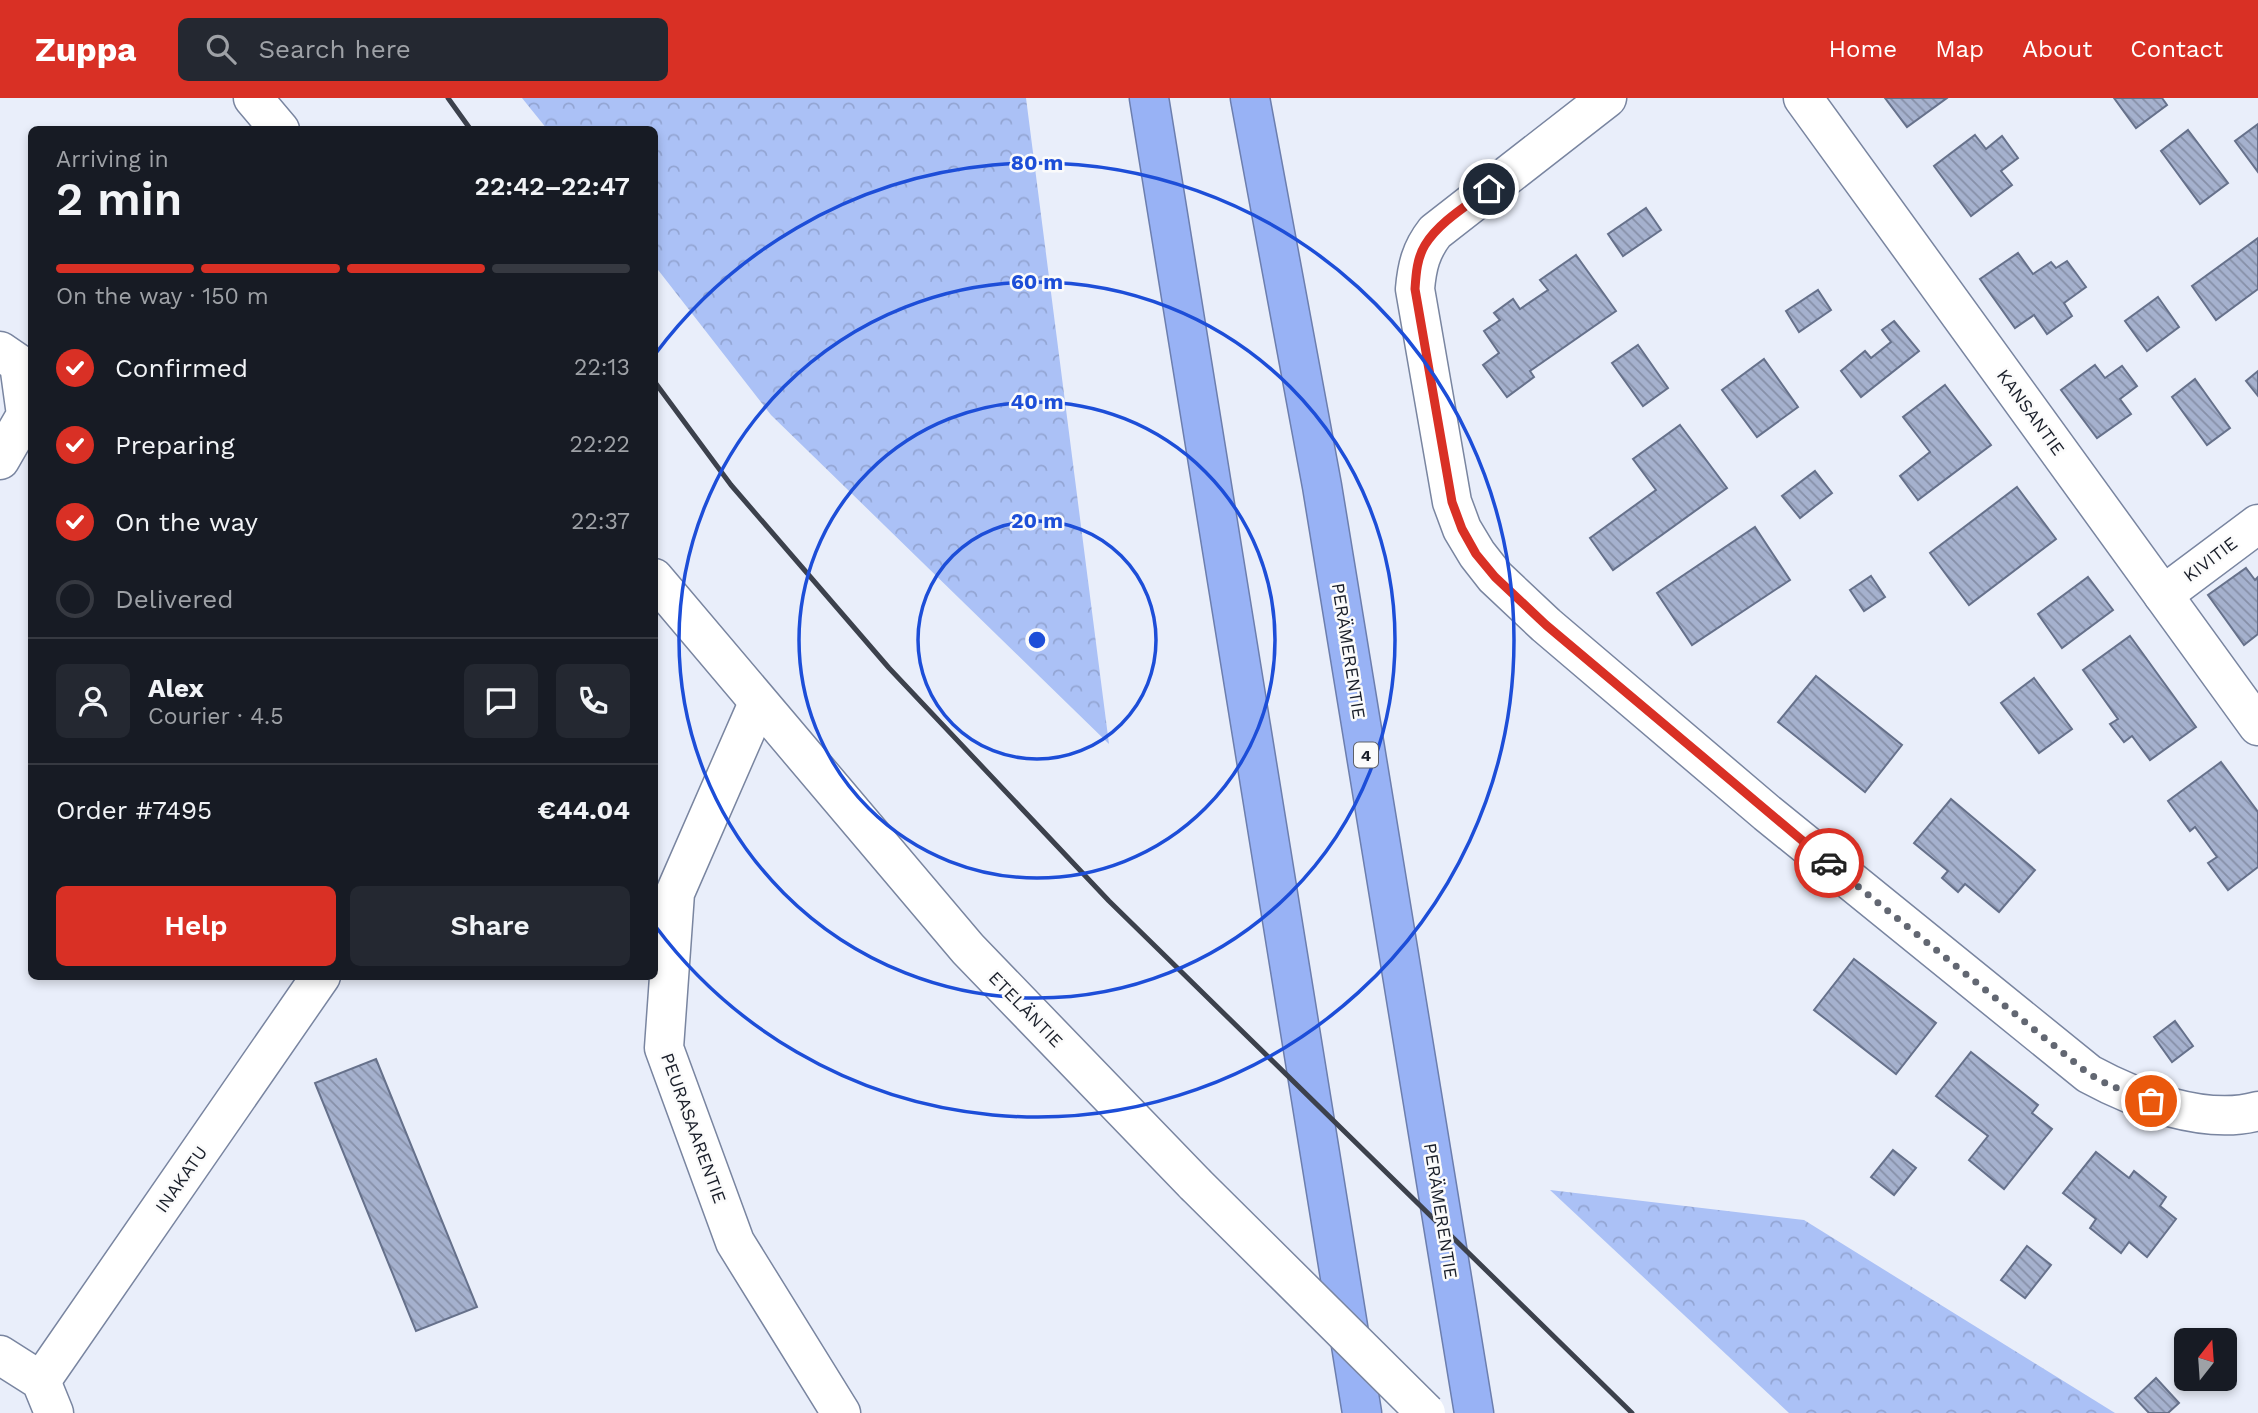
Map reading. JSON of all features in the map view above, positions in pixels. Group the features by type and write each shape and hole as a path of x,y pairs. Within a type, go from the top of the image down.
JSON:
{"highway":[{"path":"1149,98 1362,1413"},
{"name":"PERÄMERENTIE","path":"1250,98 1322,486 1474,1413"}],"street":[{"path":"253,98 277,126"},
{"path":"1607,98 1435,232 1420,257 1415,289 1452,502 1462,529 1476,554 1495,577 1555,634 1767,813 2089,1074 2139,1097 2201,1113 2221,1115 2258,1111"},
{"name":"KANSANTIE","path":"1803,98 2258,726"},
{"path":"0,460 26,415 9,358"},
{"name":"KIVITIE","path":"2163,595 2258,524"},
{"name":"ETELÄNTIE","path":"658,584 968,949 1195,1184 1426,1413"},
{"name":"PEURASAARENTIE","path":"758,703 675,893 664,1048 735,1242 841,1413"},
{"name":"INAKATU","path":"48,1397 318,980"},
{"path":"0,1355 48,1397"}],"green space":[{"path":"522,98 1026,98 1109,744 771,415 658,270 658,126 545,126"},
{"path":"1550,1190 1804,1220 2115,1413 1789,1413"}],"building":[{"path":"1885,98 1947,98 1907,127"},
{"path":"2114,98 2162,98 2167,105 2136,128"},
{"path":"2258,124 2258,172 2235,141"},
{"path":"2188,130 2228,183 2200,204 2161,151"},
{"path":"1975,135 1986,149 2002,136 2018,158 2001,171 2012,185 1971,216 1934,166"},
{"path":"1646,208 1661,230 1623,256 1608,234"},
{"path":"2258,238 2258,289 2216,320 2192,286"},
{"path":"2018,253 2033,274 2051,262 2056,268 2067,261 2086,287 2064,303 2072,316 2047,334 2034,315 2015,328 1980,279"},
{"path":"1576,255 1616,311 1530,371 1534,377 1507,397 1483,365 1499,353 1484,331 1500,320 1494,313 1513,299 1520,309 1548,290 1540,280"},
{"path":"1818,290 1831,310 1799,332 1786,311"},
{"path":"2158,297 2179,327 2147,351 2125,321"},
{"path":"1894,321 1919,351 1861,397 1841,371 1865,351 1871,358 1891,342 1882,330"},
{"path":"1638,345 1668,388 1643,406 1612,363"},
{"path":"1764,359 1798,407 1757,437 1722,390"},
{"path":"2095,365 2105,378 2122,366 2137,386 2120,399 2131,414 2097,438 2061,390"},
{"path":"2258,371 2258,396 2246,381"},
{"path":"2195,379 2230,428 2207,445 2172,397"},
{"path":"1945,385 1991,445 1918,500 1900,476 1930,452 1903,417"},
{"path":"1680,425 1727,488 1613,570 1590,538 1656,490 1633,459"},
{"path":"1815,471 1832,493 1800,518 1782,496"},
{"path":"2017,487 2056,539 1969,605 1930,553"},
{"path":"1755,527 1790,580 1692,645 1657,593"},
{"path":"2246,568 2255,580 2258,577 2258,634 2244,645 2208,595"},
{"path":"1871,576 1885,597 1864,611 1850,590"},
{"path":"2088,577 2113,610 2062,648 2038,614"},
{"path":"2130,636 2196,727 2150,760 2132,736 2124,742 2110,724 2118,719 2083,670"},
{"path":"1816,676 1902,745 1865,792 1778,722"},
{"path":"2034,678 2072,729 2039,753 2001,703"},
{"path":"2221,762 2258,812 2258,867 2228,890 2208,863 2217,857 2195,827 2190,831 2168,801"},
{"path":"1951,799 2035,870 1999,912 1965,884 1958,892 1942,878 1948,871 1914,843"},
{"path":"1854,959 1936,1023 1896,1074 1814,1010"},
{"path":"2175,1021 2193,1046 2172,1062 2154,1037"},
{"path":"1971,1052 2038,1105 2032,1113 2052,1129 2004,1189 1969,1160 1988,1136 1936,1096"},
{"path":"376,1059 477,1307 416,1331 315,1083"},
{"path":"1893,1150 1916,1168 1894,1195 1871,1177"},
{"path":"2096,1152 2129,1178 2134,1171 2166,1197 2160,1206 2176,1219 2147,1257 2129,1242 2121,1253 2090,1228 2096,1219 2063,1193"},
{"path":"2027,1246 2051,1265 2025,1298 2001,1280"},
{"path":"2156,1378 2179,1403 2168,1413 2149,1413 2135,1398"}],"railway":[{"path":"448,98 468,126"},
{"path":"658,386 731,485 889,668 1109,901 1632,1413"}],"way so far":[{"path":"1829,863 2089,1074 2151,1101"}],"route":[{"path":"1489,189 1435,232 1425,245 1420,257 1415,289 1452,502 1462,529 1476,554 1495,577 1546,625 1829,863"}]}
